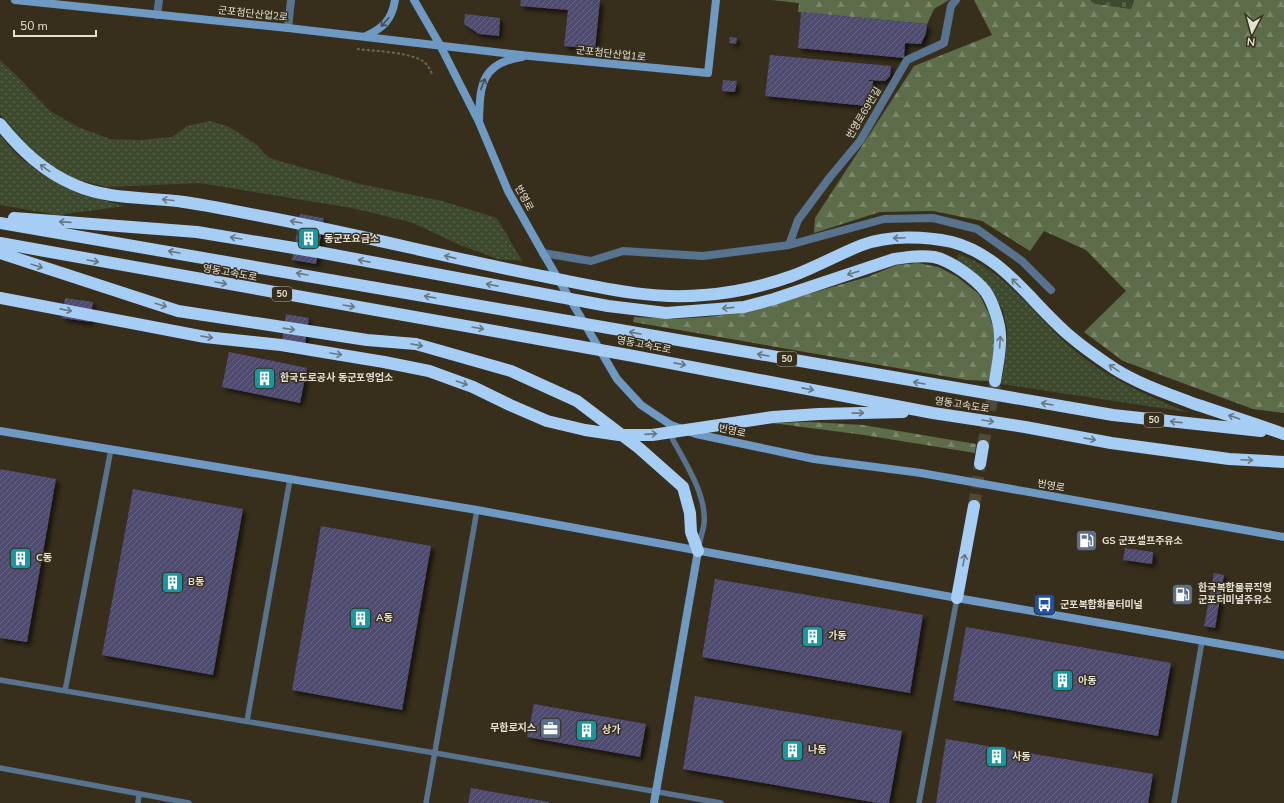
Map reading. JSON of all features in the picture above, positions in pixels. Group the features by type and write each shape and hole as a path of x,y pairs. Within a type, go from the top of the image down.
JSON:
{"highway":[{"path":"0,124 28,155 54,175 75,186 98,193 182,202 324,228 502,269 629,293 662,296 702,296 736,291 763,285 795,275 865,244 890,238 930,239 953,243 977,251 1002,269 1071,337 1117,370 1157,390 1284,434"},
{"path":"0,217 197,232 318,252 608,306 666,313 744,306 774,299 894,259 915,256 935,257 952,264 967,274 986,293 996,316 1000,335 995,381"},
{"name":"영동고속도로","path":"0,222 1113,415 1284,434"},
{"name":"영동고속도로","path":"0,243 628,354 933,413 1025,427 1111,443 1229,459 1284,462"},
{"path":"0,253 178,311 368,340 416,344 511,371 577,401 639,448 683,487 690,513 691,532 698,551"},
{"path":"0,298 205,337 281,345 429,371 473,387 547,421 585,430 619,435 652,435 773,417 819,414 933,413"},
{"path":"980,464 983,446"},
{"path":"957,598 974,506"}],"street":[{"name":"군포첨단산업2로","path":"15,0 440,45"},
{"path":"157,15 159,0"},
{"path":"288,28 291,0"},
{"path":"365,37 376,31 388,21 392,13 395,0"},
{"name":"번영로","path":"414,0 440,45 479,122 508,191 617,379 641,405 671,425 696,434 814,459 921,473 1284,537"},
{"name":"군포첨단산업1로","path":"440,45 530,56 708,73 716,0"},
{"name":"번영로69번길","path":"789,245 798,220 830,177 860,141 907,60 944,43 951,6 956,0"},
{"path":"479,122 480,94 482,84 488,74 503,62 515,58 530,56"},
{"path":"543,253 591,261 624,251 703,256 789,245 884,219 933,218 977,228 1022,261 1051,290"},
{"path":"0,431 477,510 957,598 1284,655"},
{"path":"654,803 698,551"}],"lane":[{"path":"671,425 673,440 698,491 702,503 704,524 698,551"},
{"path":"65,691 111,449"},
{"path":"247,722 290,479"},
{"path":"426,803 477,510"},
{"path":"919,803 957,598"},
{"path":"1174,803 1202,641"},
{"path":"0,680 721,803"},
{"path":"0,768 189,803"},
{"path":"138,803 139,794"}],"path":[{"path":"356,49 409,56 424,61 432,74"}],"green space":[{"path":"771,0 949,0 934,9 927,24 798,12 799,3"},
{"path":"974,0 1091,0 1092,3 1131,9 1134,0 1284,0 1284,413 1253,409 1123,361 1084,332 1126,291 1086,250 1044,231 1030,251 982,221 933,211 880,212 814,233 815,218 914,66 992,35"},
{"path":"1091,0 1134,0 1131,9 1092,3"},
{"path":"0,60 50,111 78,127 110,139 139,140 172,137 187,126 210,121 229,127 256,144 269,158 360,184 442,201 497,218 522,261 498,259 460,245 413,223 352,208 200,183 106,187 73,178 36,156 0,114"},
{"path":"0,135 24,161 50,179 87,195 125,206 58,215 0,205"},
{"path":"959,254 976,262 1002,280 1066,343 1093,365 1139,391 1187,412 1001,384 1006,353 1007,329 1003,311 989,286 956,261"},
{"path":"918,263 938,267 956,276 979,294 989,314 995,334 989,381 966,380 633,322 634,317 675,319 742,313 867,277 897,265"},
{"path":"810,422 863,425 976,444 975,453 864,435 772,423"}],"building":[{"path":"521,0 600,0 595,49 564,46 568,10 520,6"},
{"path":"801,12 927,24 926,33 921,44 905,43 904,58 798,48"},
{"path":"465,14 500,18 499,36 479,34 464,24"},
{"path":"730,37 737,38 736,44 729,43"},
{"path":"770,55 891,66 890,76 885,81 869,80 873,81 871,98 866,97 865,101 867,101 867,106 765,96"},
{"path":"723,80 737,81 735,92 722,91"},
{"name":"동군포요금소","path":"300,214 324,218 316,264 292,260"},
{"path":"65,298 93,302 90,322 62,318"},
{"path":"286,314 309,318 304,351 281,348"},
{"name":"한국도로공사 동군포영업소","path":"229,352 307,368 300,403 222,387"},
{"name":"C동","path":"0,469 56,479 27,642 0,638"},
{"name":"B동","path":"133,489 243,509 213,675 102,655"},
{"name":"A동","path":"321,526 431,546 402,710 292,690"},
{"path":"1125,548 1153,552 1152,564 1123,560"},
{"path":"1214,573 1224,575 1215,628 1204,626"},
{"name":"가동","path":"715,579 923,615 910,693 702,657"},
{"name":"아동","path":"966,627 1171,663 1158,736 953,700"},
{"name":"나동","path":"695,696 902,731 889,803 878,803 683,769"},
{"name":"상가","path":"534,704 646,724 640,757 527,737"},
{"name":"사동","path":"946,739 1153,774 1148,803 936,803"},
{"path":"471,788 549,802 549,803 468,803"}],"tunnel":[{"path":"983,446 995,384"},
{"path":"974,506 980,464"}],"place":[{"name":"동군포요금소","path":"308,239"},
{"name":"한국도로공사 동군포영업소","path":"264,378"},
{"name":"GS 군포셀프주유소","path":"1086,541"},
{"name":"C동","path":"21,558"},
{"name":"B동","path":"173,582"},
{"name":"한국복합물류직영 군포터미널주유소","path":"1182,594"},
{"name":"군포복합화물터미널","path":"1045,605"},
{"name":"A동","path":"361,618"},
{"name":"가동","path":"812,636"},
{"name":"아동","path":"1062,681"},
{"name":"무한로지스","path":"551,728"},
{"name":"상가","path":"586,730"},
{"name":"나동","path":"792,750"},
{"name":"사동","path":"997,757"}]}
